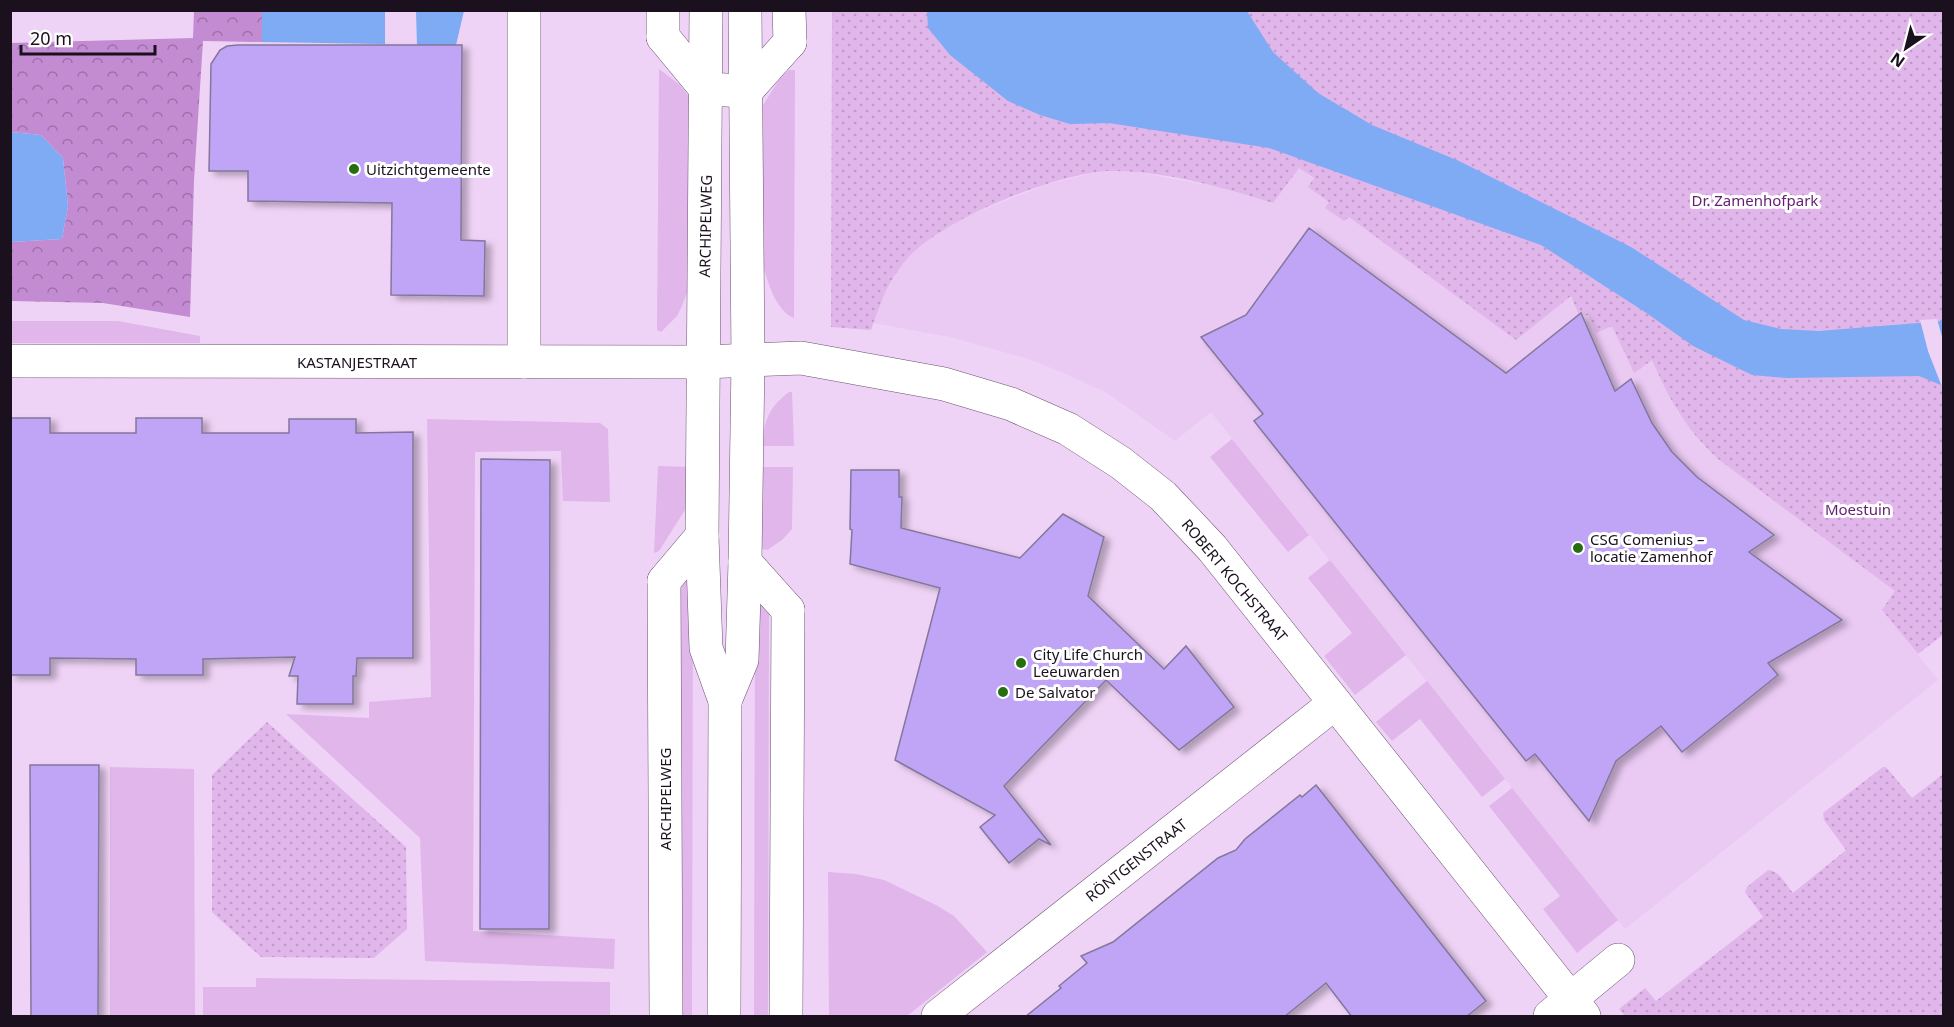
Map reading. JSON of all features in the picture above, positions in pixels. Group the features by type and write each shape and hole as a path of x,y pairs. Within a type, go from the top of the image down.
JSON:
{"street":[{"path":"524,10 524,362"},
{"name":"ARCHIPELWEG","path":"706,10 702,536 706,648 725,701 724,1017"},
{"name":"ARCHIPELWEG","path":"725,701 742,660 748,361 746,10"},
{"path":"663,24 706,89 746,92 790,26"},
{"name":"ROBERT KOCHSTRAAT","path":"748,361 801,358 944,384 1011,404 1068,429 1121,463 1164,496 1212,548 1335,703 1568,1011"},
{"name":"KASTANJESTRAAT","path":"10,361 704,362"},
{"path":"704,362 748,361"},
{"name":"ARCHIPELWEG","path":"666,1017 664,581 702,536"},
{"path":"745,561 788,610 786,1017"},
{"name":"RÖNTGENSTRAAT","path":"938,1017 1335,703"},
{"path":"1568,1011 1618,960"}],"shaded area":[{"name":"CSG Comenius – locatie Zamenhof","path":"1299,168 1314,179 1329,203 1325,208 1345,221 1348,217 1571,296 1579,314 1588,315 1596,332 1612,326 1634,373 1652,359 1678,413 1704,446 1718,459 1896,591 1882,610 1938,680 1625,929 1211,412 1175,441 1107,393 1029,359 950,337 873,323 888,285 917,248 945,228 968,216 1045,185 1089,174 1110,171 1135,172 1223,188 1273,203"}],"green space":[{"path":"194,11 262,11 262,42 203,41 194,181 190,317 103,303 11,301 11,242 62,239 68,206 63,158 41,135 11,132 10,43 193,38"},
{"name":"Dr. Zamenhofpark","path":"832,11 1943,11 1944,634 1918,654 1882,610 1895,591 1718,459 1696,436 1679,413 1652,360 1634,373 1612,326 1596,333 1588,315 1583,316 1581,313 1579,315 1571,296 1516,340 1349,217 1344,221 1325,208 1329,202 1308,187 1314,178 1299,168 1273,203 1193,181 1132,172 1090,173 1034,188 974,213 924,243 894,276 885,292 871,330 831,327"},
{"path":"659,69 680,85 690,98 692,257 687,293 682,306 677,316 661,332 657,330"},
{"path":"789,70 795,70 794,318 782,309 777,301 762,260 758,113 779,80"},
{"path":"11,321 118,321 200,336 200,343 11,343"},
{"path":"792,392 794,446 762,446 768,416 776,404"},
{"path":"427,419 600,423 608,429 610,502 563,501 561,451 475,452 473,931 615,939 614,969 425,961 420,838 286,714 369,718 369,702 431,697"},
{"path":"1232,439 1309,535 1288,552 1210,457"},
{"path":"658,466 690,467 689,501 659,551 654,553"},
{"path":"762,467 793,467 792,529 782,540 767,550 762,549"},
{"path":"1330,560 1406,655 1355,695 1324,656 1352,633 1308,578"},
{"path":"685,579 693,584 692,1016 679,1016 680,584"},
{"path":"758,598 769,610 768,1016 754,1016 755,610"},
{"path":"1427,681 1505,779 1482,797 1420,719 1392,741 1376,722"},
{"path":"267,722 406,847 407,929 374,958 261,957 212,912 212,775"},
{"path":"110,767 194,769 195,1016 110,1016"},
{"path":"1886,767 1912,798 1943,774 1943,1016 1625,1016 1619,1009 1645,988 1656,1001 1763,917 1745,892 1747,887 1768,870 1776,872 1793,893 1846,850 1824,820 1823,813"},
{"path":"1512,788 1618,920 1577,953 1543,909 1560,896 1489,806"},
{"path":"828,872 856,874 884,880 936,905 954,916 987,952 907,1016 829,1016"},
{"path":"256,978 610,982 610,1016 203,1016 203,987 256,987"}],"water":[{"path":"262,11 385,11 385,44 262,42"},
{"path":"416,11 464,11 456,45 417,46"},
{"path":"927,11 1247,11 1273,52 1318,93 1372,125 1459,161 1631,247 1744,320 1781,329 1819,331 1943,321 1943,389 1941,385 1919,376 1787,378 1752,375 1693,346 1541,245 1269,148 1109,123 1070,124 1040,115 1008,101 950,55 928,28"},
{"path":"11,132 41,135 63,158 68,206 62,239 11,242"}],"pier":[{"path":"1937,319 1943,340 1944,392 1928,351 1920,320"}],"building":[{"name":"Uitzichtgemeente","path":"462,45 461,240 485,241 484,296 391,295 392,203 248,201 248,171 209,171 211,64 220,50 227,46"},
{"path":"1309,228 1506,373 1581,313 1615,391 1631,379 1652,423 1672,452 1697,477 1774,535 1749,552 1842,620 1768,663 1778,675 1682,752 1661,726 1616,761 1589,821 1535,754 1526,761 1428,639 1254,421 1263,414 1201,337 1246,315"},
{"path":"10,418 50,418 50,433 136,433 136,418 202,418 202,433 289,433 289,419 356,419 356,433 413,432 413,658 357,658 356,676 353,676 353,704 297,704 298,676 289,676 295,657 203,659 203,675 136,675 136,659 50,658 50,675 10,675"},
{"path":"481,459 550,460 549,929 480,929"},
{"name":"City Life Church Leeuwarden","path":"851,470 899,470 899,497 902,497 901,528 1020,558 1063,514 1104,537 1088,596 1164,669 1186,646 1234,707 1179,750 1106,680 1004,786 1051,845 1039,839 1009,863 980,827 995,815 895,760 940,588 850,564"},
{"path":"30,765 99,765 98,1017 31,1017"},
{"path":"1316,785 1486,1001 1466,1017 1352,1017 1326,983 1284,1017 1025,1017 1087,963 1081,956 1113,942 1218,858 1236,850 1245,839"}],"place":[{"name":"Uitzichtgemeente","path":"354,169"},
{"name":"CSG Comenius – locatie Zamenhof","path":"1578,548"},
{"name":"City Life Church Leeuwarden","path":"1021,663"},
{"name":"De Salvator","path":"1003,692"}],"park label":[{"name":"Moestuin","path":"1858,509"}]}
